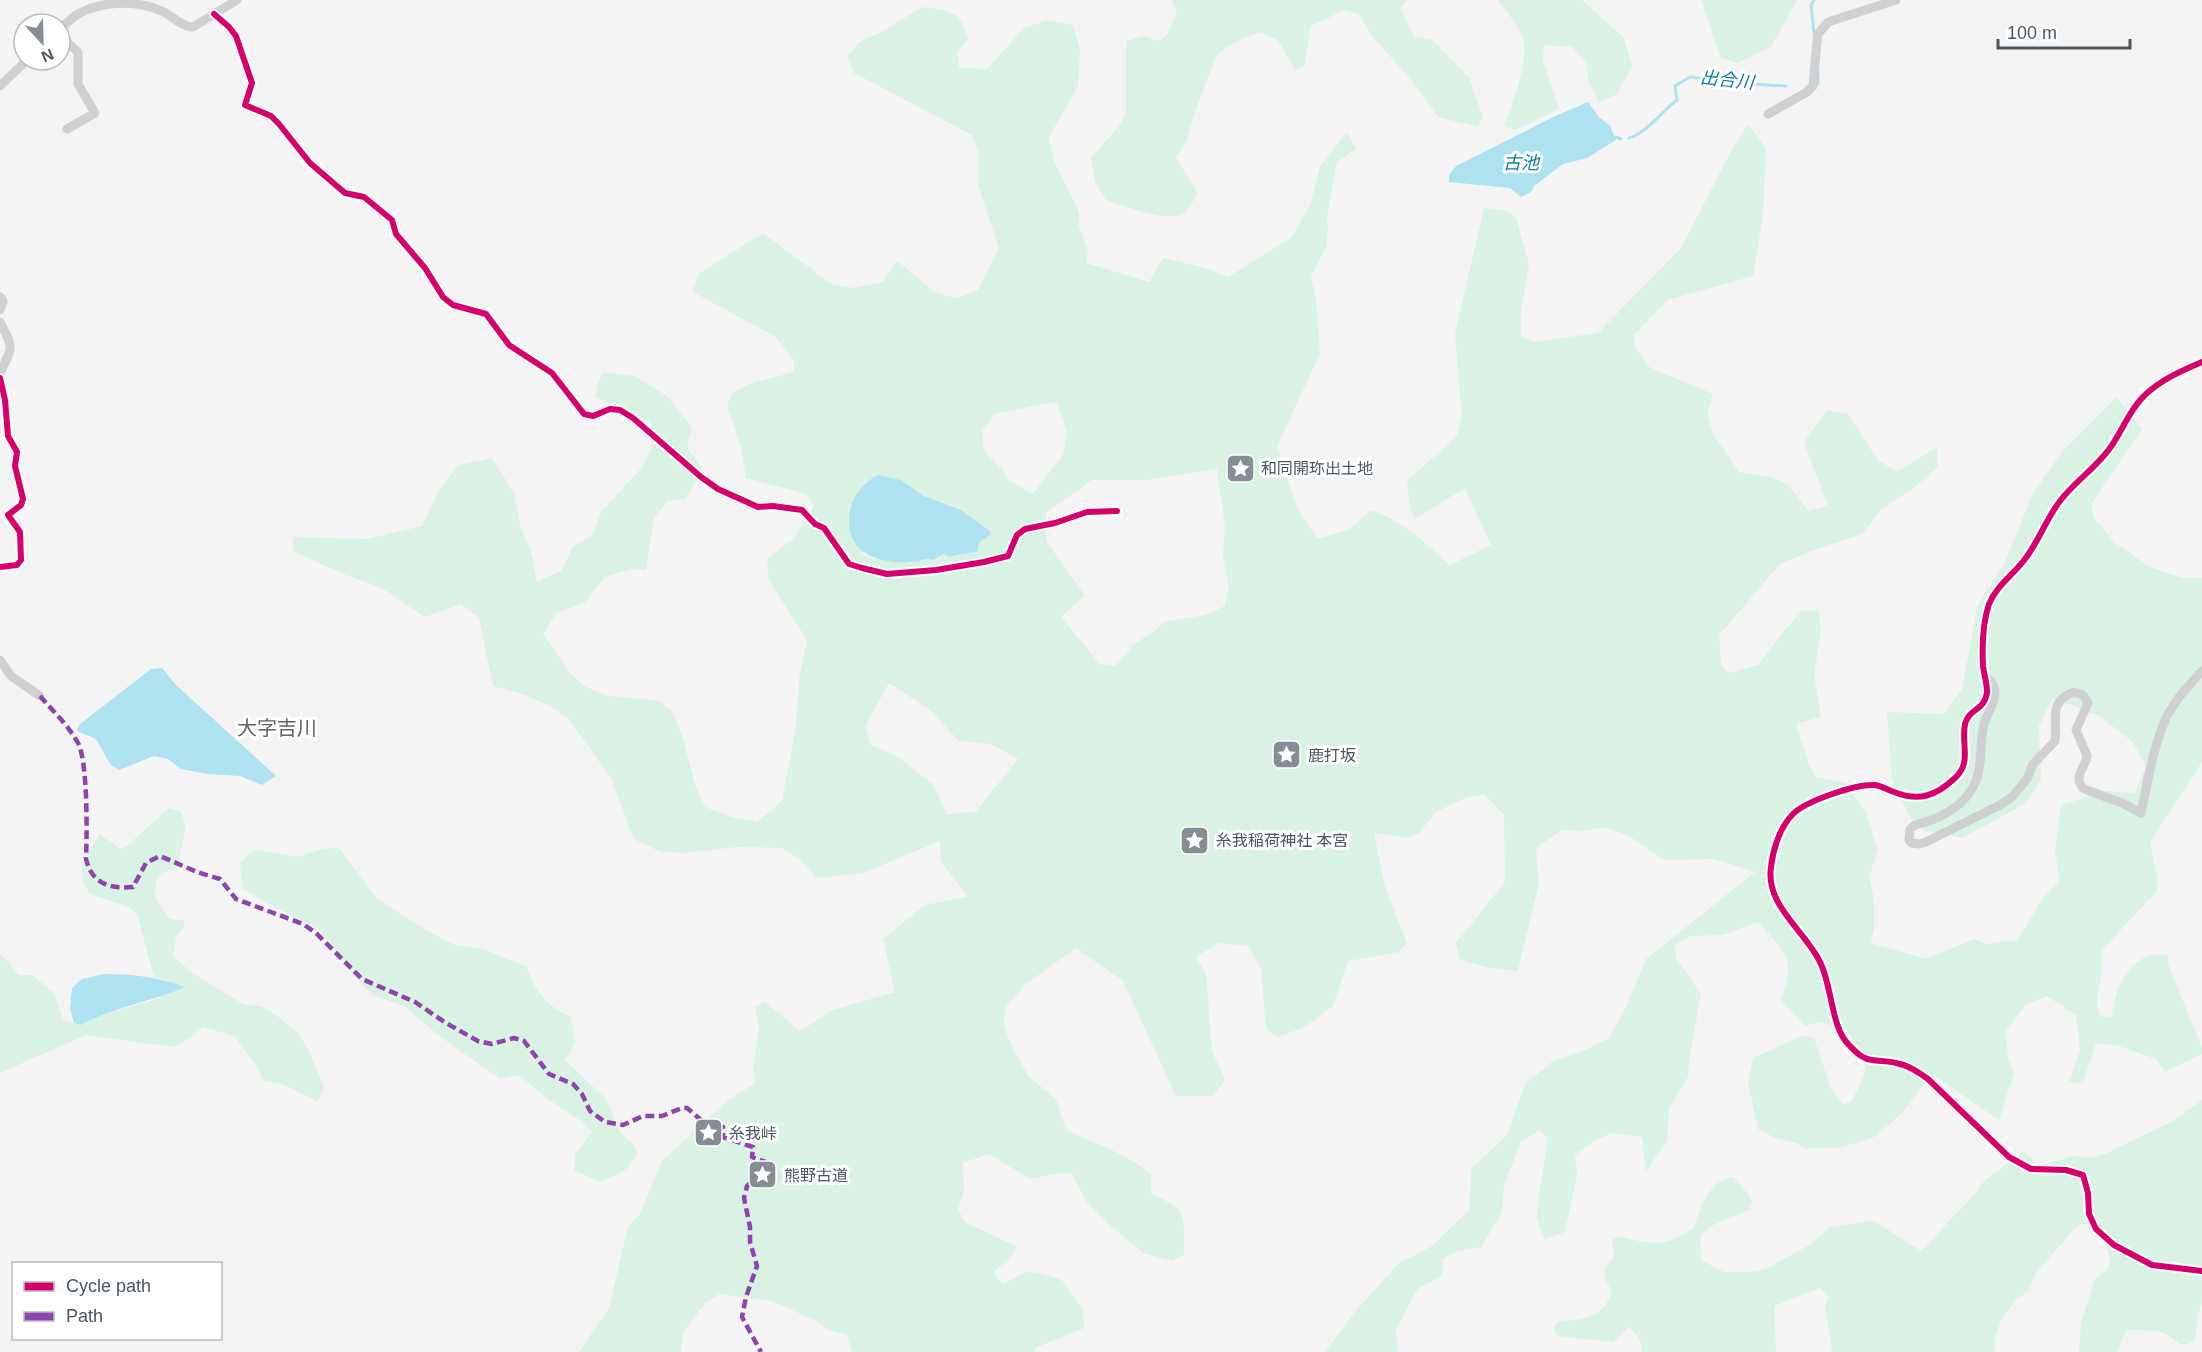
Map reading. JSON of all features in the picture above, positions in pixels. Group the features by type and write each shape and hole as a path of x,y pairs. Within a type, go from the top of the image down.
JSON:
{"street":[{"path":"72,18 90,8 115,2 148,4 187,27 193,27 237,0"},
{"path":"1768,114 1814,86 1818,34 1828,22 1896,0"},
{"path":"214,14 236,36 252,83 245,105 271,116 310,164 345,193 364,197 392,219 396,234 424,268 443,297 453,305 486,314 509,345 552,373 584,414 593,416 610,410 620,410 633,418 718,489 758,507 773,506 802,510 815,524 824,528 849,564 886,574 936,570 984,562 1008,556 1017,535 1025,530 1087,512 1117,511"},
{"path":"67,129 95,113 78,84 78,52 72,47"},
{"path":"0,86 15,72"},
{"path":"0,297 3,301 0,310"},
{"path":"0,322 12,344 0,374"},
{"path":"2202,362 2177,373 2144,396 2134,408 2110,448 2060,501 2048,518 2030,553 1997,590 1986,615 1983,652 1984,676 1987,686 1985,701 1982,706 1968,715 1965,723 1965,761 1960,774 1942,790 1928,796 1912,798 1879,786 1858,786 1832,794 1794,813 1785,824 1776,845 1770,869 1774,892 1791,923 1821,963 1830,987 1837,1024 1846,1042 1865,1058 1897,1063 1916,1070 2009,1157 2031,1169 2066,1170 2083,1175 2088,1193 2089,1214 2096,1229 2114,1245 2152,1265 2202,1271"},
{"path":"0,378 5,400 8,436 17,452 15,466 23,499 21,505 8,515 20,532 21,560 16,565 0,567"},
{"path":"0,660 11,676 40,696"},
{"path":"1984,676 1992,681 1995,693 1983,730 1980,770 1972,789 1959,804 1945,814 1915,825 1909,834 1909,840 1912,843 1926,842 2000,805 2013,796 2027,779 2033,764 2055,741 2056,707 2061,699 2074,692 2083,695 2088,703 2076,730 2087,756 2078,775 2080,785 2084,789 2122,803 2141,813 2153,758 2168,716 2177,699 2202,671"}],"green space":[{"path":"1172,0 1407,0 1400,8 1414,37 1433,40 1469,78 1483,117 1478,127 1438,117 1413,82 1372,36 1359,14 1345,10 1310,26 1305,66 1295,70 1278,40 1261,32 1231,45 1216,57 1186,142 1176,157 1198,194 1185,212 1180,215 1163,216 1106,200 1095,182 1091,158 1120,125 1126,111 1126,41 1143,36 1159,41 1166,36 1177,14"},
{"path":"1498,0 1582,0 1624,38 1632,67 1616,95 1599,103 1588,79 1587,63 1572,47 1544,45 1543,61 1559,109 1516,130 1505,126 1522,70 1524,47 1518,29"},
{"path":"1701,0 1797,0 1771,47 1737,63 1720,57"},
{"path":"922,7 952,13 961,22 968,39 957,53 959,67 986,70 1024,28 1048,20 1073,25 1080,49 1078,86 1049,137 1054,161 1079,212 1079,226 1088,250 1086,263 1149,282 1163,258 1206,268 1228,277 1292,237 1310,205 1320,167 1347,132 1356,149 1337,162 1327,217 1326,247 1311,277 1316,300 1320,354 1277,446 1298,510 1318,539 1350,529 1370,510 1403,526 1450,565 1491,545 1465,488 1415,519 1410,509 1407,481 1457,436 1462,417 1455,334 1484,208 1508,211 1516,218 1529,264 1521,313 1521,336 1533,342 1598,333 1681,248 1729,155 1748,124 1766,148 1763,215 1753,276 1668,300 1634,335 1636,349 1649,367 1713,394 1707,414 1713,434 1739,472 1780,481 1793,491 1808,511 1828,506 1804,442 1827,410 1848,414 1878,460 1897,472 1937,447 1938,467 1910,491 1881,509 1862,534 1779,565 1719,635 1721,664 1728,673 1758,665 1802,611 1818,610 1821,632 1814,675 1821,717 1796,724 1809,765 1816,777 1846,783 1866,813 1878,850 1869,877 1874,899 1874,930 1870,943 1926,959 1974,939 1986,944 2018,940 2042,899 2060,881 2055,851 2061,805 2106,791 2135,793 2146,766 2132,741 2099,716 2053,698 2039,726 2041,780 2026,803 1963,838 1925,831 1909,816 1892,779 1887,712 1944,714 1962,689 1977,607 2006,560 2033,493 2063,451 2117,397 2142,429 2091,504 2094,518 2114,542 2150,567 2182,578 2202,578 2202,762 2150,842 2157,876 2157,891 2101,951 2102,973 2097,1003 2100,1016 2111,1018 2118,989 2123,978 2133,966 2146,957 2168,955 2168,964 2202,1048 2202,1054 2165,1072 2156,1059 2119,1046 2096,1043 2083,1083 2069,1082 2080,1050 2076,1015 2047,996 2027,1004 2005,1032 2008,1057 2014,1073 1999,1120 1932,1074 1904,1111 1876,1136 1835,1148 1804,1148 1797,1143 1775,1138 1758,1129 1748,1082 1753,1058 1802,1036 1814,1038 1831,1089 1843,1104 1851,1102 1862,1079 1865,1071 1863,1057 1846,1029 1819,1022 1805,1026 1781,1000 1788,974 1786,956 1758,922 1722,935 1691,936 1675,945 1676,958 1701,994 1688,1077 1669,1108 1667,1141 1646,1171 1642,1137 1612,1133 1591,1143 1575,1155 1577,1174 1565,1232 1544,1239 1537,1218 1548,1138 1539,1131 1521,1142 1504,1185 1502,1212 1481,1247 1457,1251 1443,1259 1443,1270 1440,1276 1416,1292 1396,1329 1398,1352 1325,1352 1354,1313 1398,1264 1432,1246 1469,1210 1471,1169 1507,1135 1525,1084 1552,1062 1609,1038 1628,1003 1646,959 1755,872 1715,859 1664,860 1629,836 1604,827 1584,831 1562,830 1536,848 1539,883 1518,971 1489,968 1460,960 1456,943 1505,882 1504,815 1484,794 1465,798 1436,812 1419,833 1407,838 1374,833 1385,887 1407,943 1399,952 1348,961 1333,1006 1305,1027 1278,1037 1266,1029 1261,969 1248,946 1218,943 1196,957 1206,974 1212,1051 1225,1080 1213,1096 1176,1096 1123,981 1076,948 1026,984 1005,1008 1004,1026 1012,1047 1029,1077 1056,1099 1066,1130 1121,1155 1141,1167 1151,1175 1151,1193 1172,1205 1182,1215 1184,1255 1172,1261 1144,1253 1114,1229 1086,1201 1072,1174 1061,1173 1030,1179 989,1154 963,1163 964,1191 958,1209 965,1222 1017,1247 1012,1256 994,1272 1002,1284 1026,1272 1044,1274 1062,1280 1083,1310 1084,1328 1035,1348 1035,1352 852,1352 847,1335 826,1329 817,1321 771,1301 720,1294 705,1303 684,1331 681,1352 579,1352 609,1308 628,1227 640,1214 662,1161 727,1101 755,1083 753,1069 759,1029 755,1007 765,1002 800,1031 833,1010 895,992 883,939 925,905 967,897 941,861 940,841 863,873 817,878 799,859 783,848 737,847 683,853 661,852 634,839 611,778 568,718 548,705 525,695 493,686 479,618 461,604 425,617 382,588 343,574 293,551 293,537 367,539 422,526 439,491 458,465 492,458 514,493 520,525 532,555 537,582 561,571 573,547 593,534 601,512 644,465 651,448 651,422 595,397 598,381 604,373 635,376 667,396 692,428 687,447 703,470 685,499 667,501 654,518 646,570 631,569 605,577 585,603 557,612 543,634 570,673 586,687 608,696 658,700 672,711 683,738 695,784 705,807 732,817 757,822 782,801 796,726 799,679 807,640 769,580 767,559 794,538 814,506 806,494 746,478 741,448 727,406 732,393 752,383 794,372 794,360 776,337 693,292 698,274 763,233 833,285 854,288 883,282 897,261 936,293 957,298 978,290 999,248 978,185 979,153 972,135 854,73 847,57 859,42 880,33","holes":["1057,402 1067,432 1063,455 1033,494 1008,480 1003,470 984,451 982,431 996,413","1217,469 1225,526 1223,557 1229,587 1225,606 1205,615 1164,622 1133,645 1116,666 1100,664 1061,617 1085,595 1046,541 1046,513 1092,480 1147,480","878,475 901,480 924,496 961,510 990,531 989,537 983,538 978,544 978,551 972,553 950,556 945,554 938,558 926,558 913,563 870,558 863,554 854,541 865,483","889,683 930,710 959,741 991,744 1018,759 976,811 947,815 933,784 895,755 871,745 865,726"]},
{"path":"169,808 181,812 186,827 177,868 165,872 156,880 155,897 170,919 184,920 184,927 176,937 173,956 191,972 243,1004 261,1006 298,1033 309,1051 324,1087 318,1102 280,1083 264,1081 255,1064 234,1036 203,1027 189,1039 173,1047 86,1035 0,1073 0,953 19,975 32,975 54,993 64,1021 81,1025 96,1017 160,998 167,981 154,977 137,914 128,907 90,894 84,884 81,866 100,834 120,849 128,845"},
{"path":"338,847 377,898 424,929 455,945 485,950 526,966 542,997 571,1017 575,1043 565,1060 607,1100 619,1131 633,1144 637,1153 626,1169 599,1182 574,1170 575,1154 592,1132 581,1121 545,1097 519,1075 500,1079 438,1035 404,1006 375,996 362,985 319,929 243,889 240,863 254,849 297,857"},
{"path":"2202,1100 2202,1303 2198,1314 2195,1339 2188,1344 2181,1345 2168,1335 2156,1331 2128,1330 2123,1336 2118,1352 2079,1352 2081,1323 2095,1279 2108,1269 2110,1260 2105,1236 2094,1223 2078,1225 2035,1274 2028,1291 2015,1301 2001,1321 1995,1337 1995,1352 1832,1352 1825,1304 1829,1298 1820,1288 1774,1306 1776,1352 1642,1352 1639,1338 1629,1327 1613,1342 1557,1336 1554,1328 1559,1321 1592,1316 1604,1307 1612,1291 1604,1273 1614,1256 1612,1240 1619,1236 1658,1243 1684,1234 1694,1228 1712,1189 1725,1179 1733,1177 1749,1195 1752,1202 1749,1210 1713,1225 1700,1235 1701,1260 1724,1272 1750,1272 1766,1269 1811,1244 1830,1227 1872,1221 1921,1251 1974,1195 1984,1181 2024,1150 2038,1166 2074,1156 2091,1158 2107,1153 2175,1120"}],"water":[{"name":"古池","path":"1588,102 1598,116 1610,126 1616,140 1587,158 1563,164 1534,186 1531,192 1521,197 1510,188 1449,182 1449,175 1456,166"},
{"path":"878,475 901,480 924,496 961,510 991,534 980,541 978,551 950,557 944,554 933,560 914,562 885,561 874,558 857,545 849,524 854,499 860,489"},
{"path":"162,668 176,685 276,776 262,785 240,776 181,769 168,759 154,756 119,770 110,764 96,739 77,731 80,724 151,669"},
{"path":"104,974 145,977 185,987 81,1025 74,1023 70,1008 72,988 82,979"}],"waterway":[{"name":"出合川","path":"1814,0 1811,5 1814,34"},
{"name":"出合川","path":"1818,71 1818,84"},
{"name":"出合川","path":"1629,138 1648,127 1677,100 1675,86 1690,77 1786,86"},
{"name":"出合川","path":"1616,137 1621,139"}],"marked path":[{"path":"40,696 70,730 78,743 84,766 86,859 93,874 103,883 117,887 133,887 146,863 160,856 220,879 236,899 303,924 316,933 362,979 415,1002 478,1041 492,1044 514,1038 524,1041 549,1074 573,1084 582,1094 590,1111 605,1122 623,1125 643,1116 662,1116 687,1108 714,1131 723,1127 723,1137 753,1147 752,1157 766,1162"},
{"path":"760,1174 747,1186 744,1198 750,1227 750,1242 757,1266 746,1297 742,1317 761,1352"}],"cycle path":[{"path":"214,14 236,36 252,83 245,105 271,116 310,163 345,193 364,197 392,220 396,234 425,268 443,297 453,305 486,314 509,345 552,373 584,414 593,416 610,409 620,410 633,418 718,489 758,507 773,506 802,510 815,524 824,528 849,564 887,574 936,570 984,562 1008,556 1017,535 1025,529 1055,523 1087,512 1117,511"},
{"path":"2202,362 2164,381 2150,390 2139,402 2110,448 2060,501 2021,565 1992,598 1985,619 1983,643 1986,698 1965,724 1965,760 1955,778 1934,793 1919,797 1903,795 1875,785 1866,785 1831,794 1808,804 1793,814 1784,825 1775,846 1771,867 1774,894 1820,962 1839,1028 1843,1037 1856,1052 1868,1059 1905,1065 1928,1079 2009,1157 2031,1169 2066,1170 2083,1175 2088,1193 2089,1214 2096,1229 2114,1245 2152,1265 2202,1271"},
{"path":"0,378 5,400 8,436 17,452 15,466 23,499 21,505 8,515 20,532 21,560 17,565 0,567"}],"place":[{"name":"和同開珎出土地","path":"1240,468"},
{"name":"鹿打坂","path":"1287,755"},
{"name":"糸我稲荷神社 本宮","path":"1195,840"},
{"name":"糸我峠","path":"708,1133"},
{"name":"熊野古道","path":"763,1175"}],"district":[{"name":"大字吉川","path":"277,728"}]}
